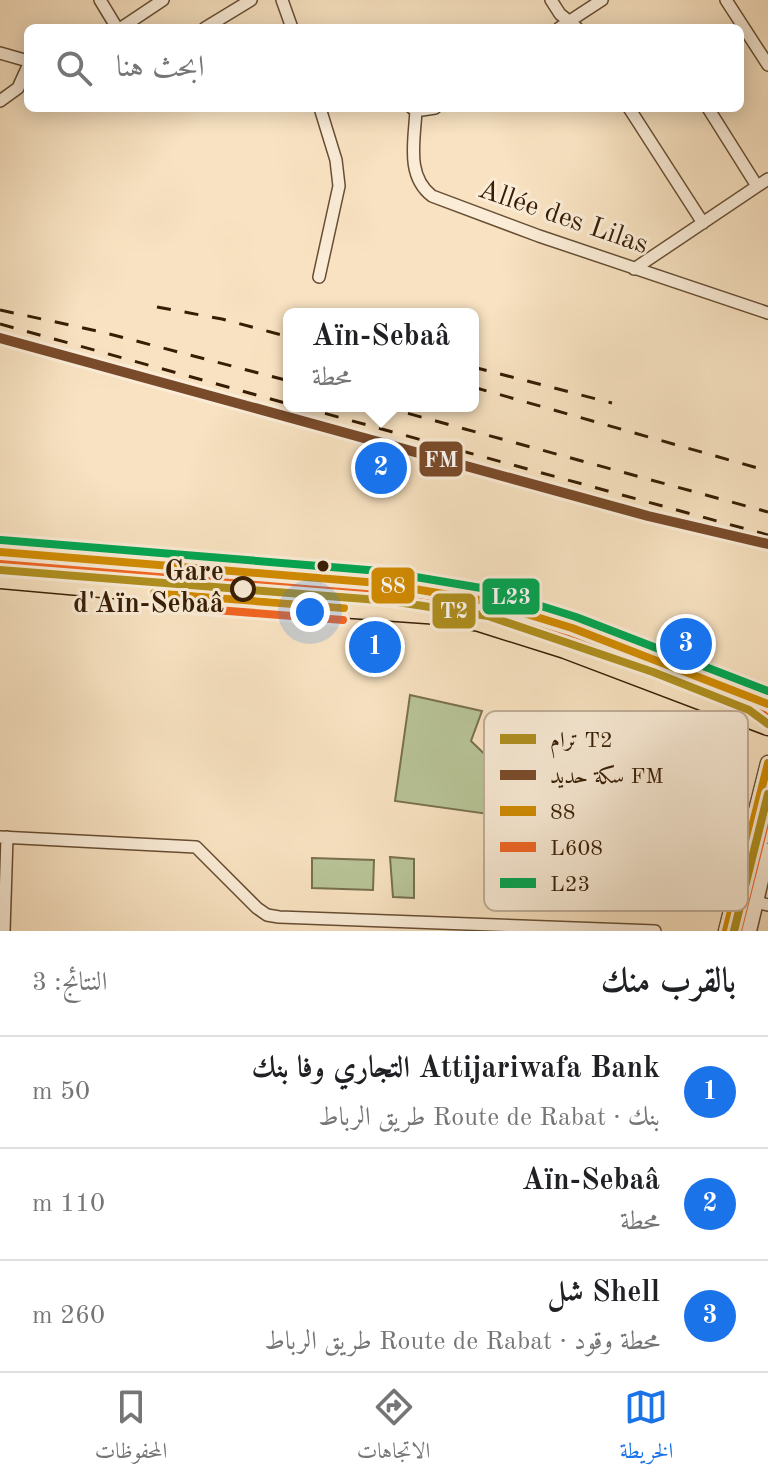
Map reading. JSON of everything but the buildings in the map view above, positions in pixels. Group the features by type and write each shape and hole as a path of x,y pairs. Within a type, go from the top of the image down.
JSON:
{"main road":[{"path":"0,552 379,583 471,599 572,628 768,704"},
{"path":"0,579 440,615 479,622 565,649 728,711"},
{"path":"748,718 768,726"}],"street":[{"path":"100,0 116,24"},
{"path":"125,24 163,0"},
{"path":"212,24 251,0"},
{"path":"282,0 291,24"},
{"path":"551,0 560,14 574,24 602,0"},
{"path":"726,0 742,24"},
{"path":"744,28 768,65"},
{"path":"0,53 24,62"},
{"path":"0,101 22,83 24,77"},
{"path":"319,277 339,186 336,160 321,112"},
{"name":"Allée des Lilas","path":"414,112 415,171 419,184 432,196 634,269 768,313"},
{"path":"632,112 703,223"},
{"path":"634,269 763,182 711,112"},
{"path":"748,843 768,763"},
{"path":"4,931 4,837 196,847 267,915 326,925 655,931"},
{"path":"749,931 762,903 768,851"},
{"path":"726,931 731,911"},
{"path":"278,931 279,917"}],"green space":[{"path":"410,695 482,711 471,741 484,754 484,813 395,801"},
{"path":"390,857 414,859 414,898 393,897"},
{"path":"312,858 374,860 373,890 312,888"}],"tram line":[{"name":"T2","path":"0,570 391,601 488,616 653,672 749,710 768,724"},
{"path":"583,641 607,657"},
{"name":"T2","path":"748,875 768,794"},
{"name":"T2","path":"734,931 739,911"}],"railway":[{"path":"157,307 222,319 283,335"},
{"path":"0,310 102,332 283,379"},
{"path":"0,324 283,402"},
{"path":"479,369 612,403"},
{"path":"479,389 768,471"},
{"path":"320,412 768,535"},
{"path":"403,412 768,512"}],"rail line":[{"name":"FM","path":"0,338 648,516 768,544"}],"transit line":[{"name":"L23","path":"1,540 380,571 487,589 576,617 768,691"},
{"name":"88","path":"0,552 379,583 485,601 572,628 768,704"},
{"name":"L608","path":"0,564 378,595 482,613 568,639 764,715"},
{"name":"L23","path":"155,581 345,596"},
{"name":"88","path":"154,593 344,608"},
{"name":"L608","path":"153,605 343,620"},
{"name":"88","path":"748,843 768,763"},
{"name":"L608","path":"748,891 768,812"},
{"name":"88","path":"726,931 731,911"},
{"name":"L608","path":"738,931 743,911"}],"place":[{"name":"Aïn-Sebaâ","path":"381,468"},
{"name":"Gare d'Aïn-Sebaâ","path":"243,589"},
{"name":"Shell شل","path":"686,644"},
{"name":"Attijariwafa Bank التجاري وفا بنك","path":"375,647"}]}
